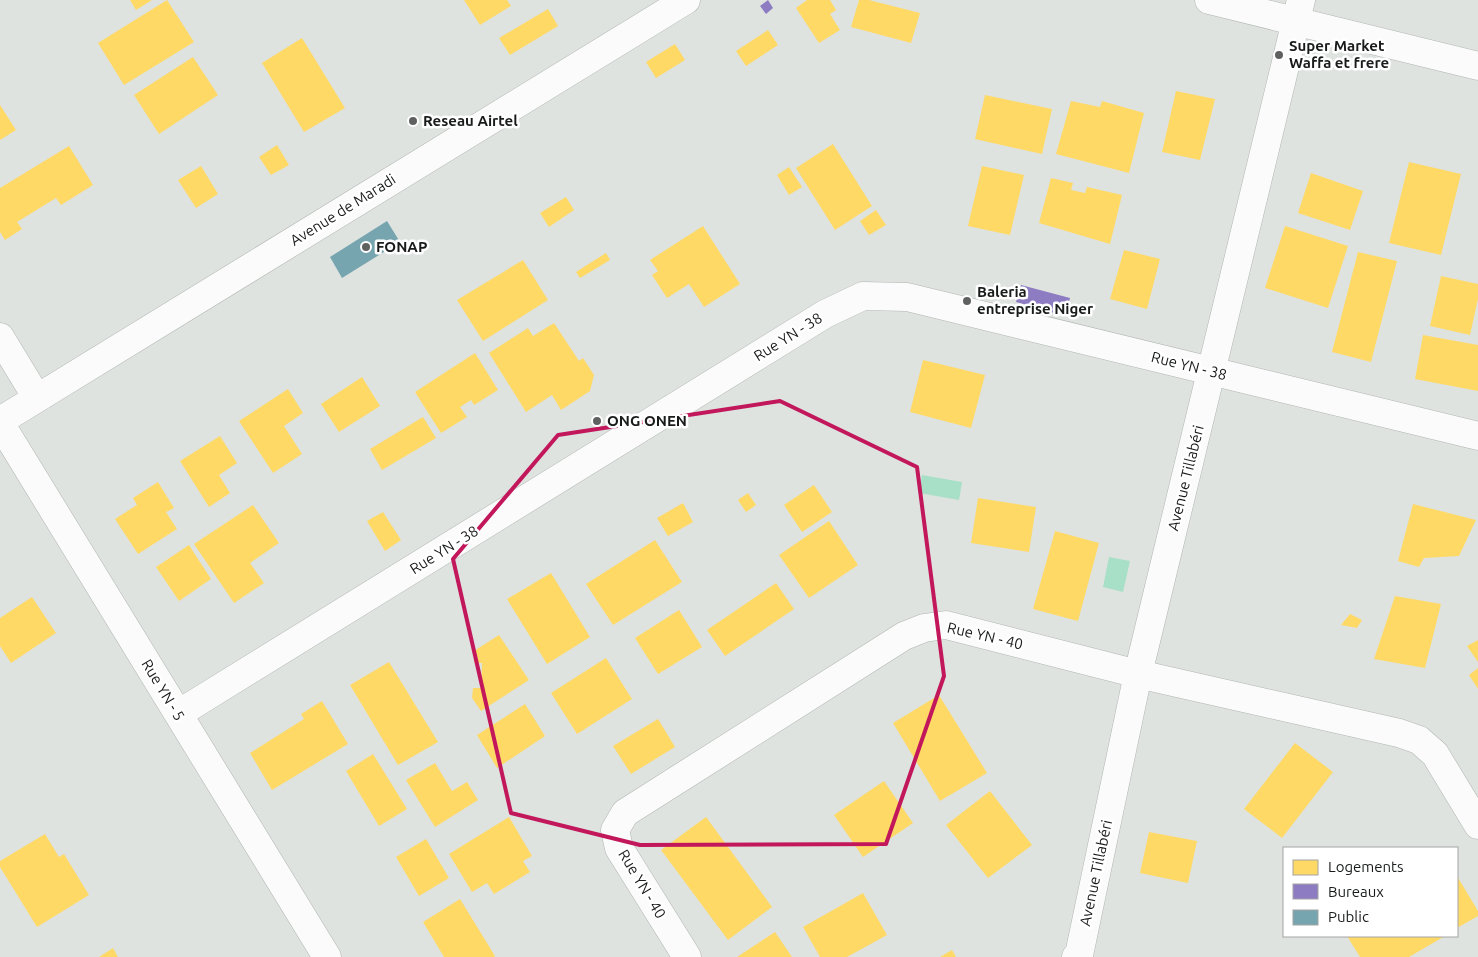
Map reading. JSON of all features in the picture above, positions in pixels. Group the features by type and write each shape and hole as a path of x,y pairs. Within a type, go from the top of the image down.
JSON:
{"street":[{"path":"1209,0 1298,11 1478,66"},
{"name":"Avenue de Maradi","path":"0,422 678,2"},
{"name":"Avenue Tillabéri","path":"1078,956 1138,674 1298,11"},
{"name":"Rue YN - 38","path":"178,714 825,314 863,296 907,296 1478,436"},
{"path":"0,337 37,398"},
{"name":"Rue YN - 5","path":"0,422 326,957"},
{"name":"Rue YN - 40","path":"687,957 618,848 615,830 625,813 896,641 924,628 946,625 1138,674 1399,733 1419,740 1435,754 1478,825"}],"highlighted area":[{"path":"780,401 917,467 944,676 886,844 640,845 511,813 453,559 558,435"}],"shaded area":[{"path":"922,475 962,482 959,500 919,493"},
{"path":"1109,557 1130,561 1123,592 1103,587"}],"building: Logements":[{"path":"130,0 152,0 136,10"},
{"path":"167,0 194,42 124,85 98,43"},
{"path":"464,0 507,0 511,6 480,25"},
{"path":"807,0 830,0 836,10 830,14 840,30 819,43 796,8"},
{"path":"859,0 869,0 920,13 911,43 851,27"},
{"path":"548,9 558,26 510,55 499,38"},
{"path":"768,30 778,45 746,66 736,51"},
{"path":"302,38 345,108 304,132 262,63"},
{"path":"675,44 685,60 656,78 646,62"},
{"path":"193,57 218,95 159,134 134,95"},
{"path":"1176,91 1215,99 1200,160 1162,152"},
{"path":"985,95 1052,109 1042,154 975,139"},
{"path":"1071,101 1100,107 1102,101 1144,113 1129,173 1056,154"},
{"path":"0,105 16,130 0,140"},
{"path":"833,144 872,206 835,230 796,168"},
{"path":"277,145 289,165 271,175 259,157"},
{"path":"69,146 93,185 61,205 56,198 17,222 22,229 5,240 0,232 0,188"},
{"path":"1409,162 1461,174 1441,255 1389,243"},
{"path":"201,166 218,194 196,208 178,180"},
{"path":"982,166 1024,175 1010,235 968,226"},
{"path":"789,167 802,187 789,195 777,175"},
{"path":"1311,173 1363,191 1350,230 1298,213"},
{"path":"1051,178 1073,183 1071,190 1085,193 1087,187 1122,195 1110,244 1039,223"},
{"path":"566,197 574,210 549,227 540,213"},
{"path":"876,210 886,225 869,235 860,221"},
{"path":"703,226 740,284 704,307 689,284 667,298 652,275 658,271 650,260"},
{"path":"1285,226 1348,246 1328,308 1265,288"},
{"path":"1124,250 1160,259 1147,309 1110,299"},
{"path":"1358,252 1397,261 1371,362 1332,352"},
{"path":"606,253 610,260 580,278 576,272"},
{"path":"523,260 548,300 483,341 457,300"},
{"path":"1441,276 1478,284 1478,299 1470,335 1430,326"},
{"path":"554,323 579,361 583,358 594,375 590,391 561,410 552,395 526,412 489,353 528,328 533,336"},
{"path":"1423,335 1478,345 1478,391 1415,379"},
{"path":"475,353 498,390 474,405 471,400 460,407 467,417 441,433 415,392"},
{"path":"923,360 985,375 971,428 910,412"},
{"path":"362,377 380,406 339,432 321,404"},
{"path":"288,389 303,413 284,426 302,454 273,473 239,421"},
{"path":"423,417 436,438 382,470 370,449"},
{"path":"220,436 237,463 219,475 230,493 209,507 180,461"},
{"path":"158,482 174,508 166,512 177,529 138,554 115,519 137,505 133,498"},
{"path":"814,485 832,512 802,532 784,505"},
{"path":"748,493 756,505 746,512 738,500"},
{"path":"978,498 1036,507 1029,552 971,543"},
{"path":"683,503 693,522 668,536 657,518"},
{"path":"1413,504 1476,520 1459,556 1424,558 1419,567 1398,561"},
{"path":"253,505 279,543 250,563 264,583 234,603 194,544"},
{"path":"383,512 401,540 385,551 367,521"},
{"path":"829,521 858,565 809,598 779,555"},
{"path":"1055,531 1099,543 1078,621 1033,609"},
{"path":"655,540 682,582 613,625 586,584"},
{"path":"189,545 211,579 179,601 156,567"},
{"path":"551,573 590,637 547,664 507,599"},
{"path":"776,583 794,609 725,656 707,630"},
{"path":"1395,596 1441,604 1425,668 1374,659"},
{"path":"32,597 56,633 11,663 0,646 0,618"},
{"path":"679,610 702,647 658,674 635,638"},
{"path":"1350,614 1362,620 1357,628 1341,625"},
{"path":"499,635 529,680 481,711 472,698 473,688 481,688 482,663 474,663 474,651"},
{"path":"1478,640 1478,662 1467,646"},
{"path":"606,658 632,699 577,734 551,693"},
{"path":"389,662 438,742 398,765 350,685"},
{"path":"1478,668 1478,689 1469,675"},
{"path":"939,695 987,773 940,801 893,723"},
{"path":"322,701 348,744 272,790 250,753 304,719 301,714"},
{"path":"525,704 545,736 497,768 477,735"},
{"path":"658,719 675,747 631,774 613,746"},
{"path":"1295,743 1333,772 1282,838 1244,809"},
{"path":"373,754 407,809 379,826 346,771"},
{"path":"435,763 452,791 467,782 478,800 435,827 406,780"},
{"path":"884,781 913,823 863,857 834,815"},
{"path":"990,791 1032,845 988,878 946,825"},
{"path":"509,817 532,856 523,861 530,872 494,894 487,883 472,892 449,854"},
{"path":"706,817 772,907 728,940 661,850"},
{"path":"1149,832 1197,841 1188,883 1140,873"},
{"path":"45,834 59,857 64,854 89,895 37,927 0,867 0,861"},
{"path":"426,839 449,878 419,896 396,857"},
{"path":"1458,878 1478,911 1478,916 1458,927"},
{"path":"863,893 887,935 847,957 820,957 803,927"},
{"path":"460,899 494,957 444,957 423,922"},
{"path":"775,932 792,957 737,957"},
{"path":"1348,937 1443,937 1409,957 1360,957"},
{"path":"113,948 118,957 99,957"},
{"path":"952,950 956,957 940,957"}],"building: Bureaux":[{"path":"768,0 773,8 766,14 760,6"},
{"path":"1021,285 1070,298 1065,316 1016,302"}],"building: Public":[{"path":"387,221 400,242 342,278 330,257"}],"place":[{"name":"Super Market Waffa et frere","path":"1279,55"},
{"name":"Reseau Airtel","path":"413,121"},
{"name":"FONAP","path":"366,247"},
{"name":"Baleria entreprise Niger","path":"967,301"},
{"name":"ONG ONEN","path":"597,421"}]}
